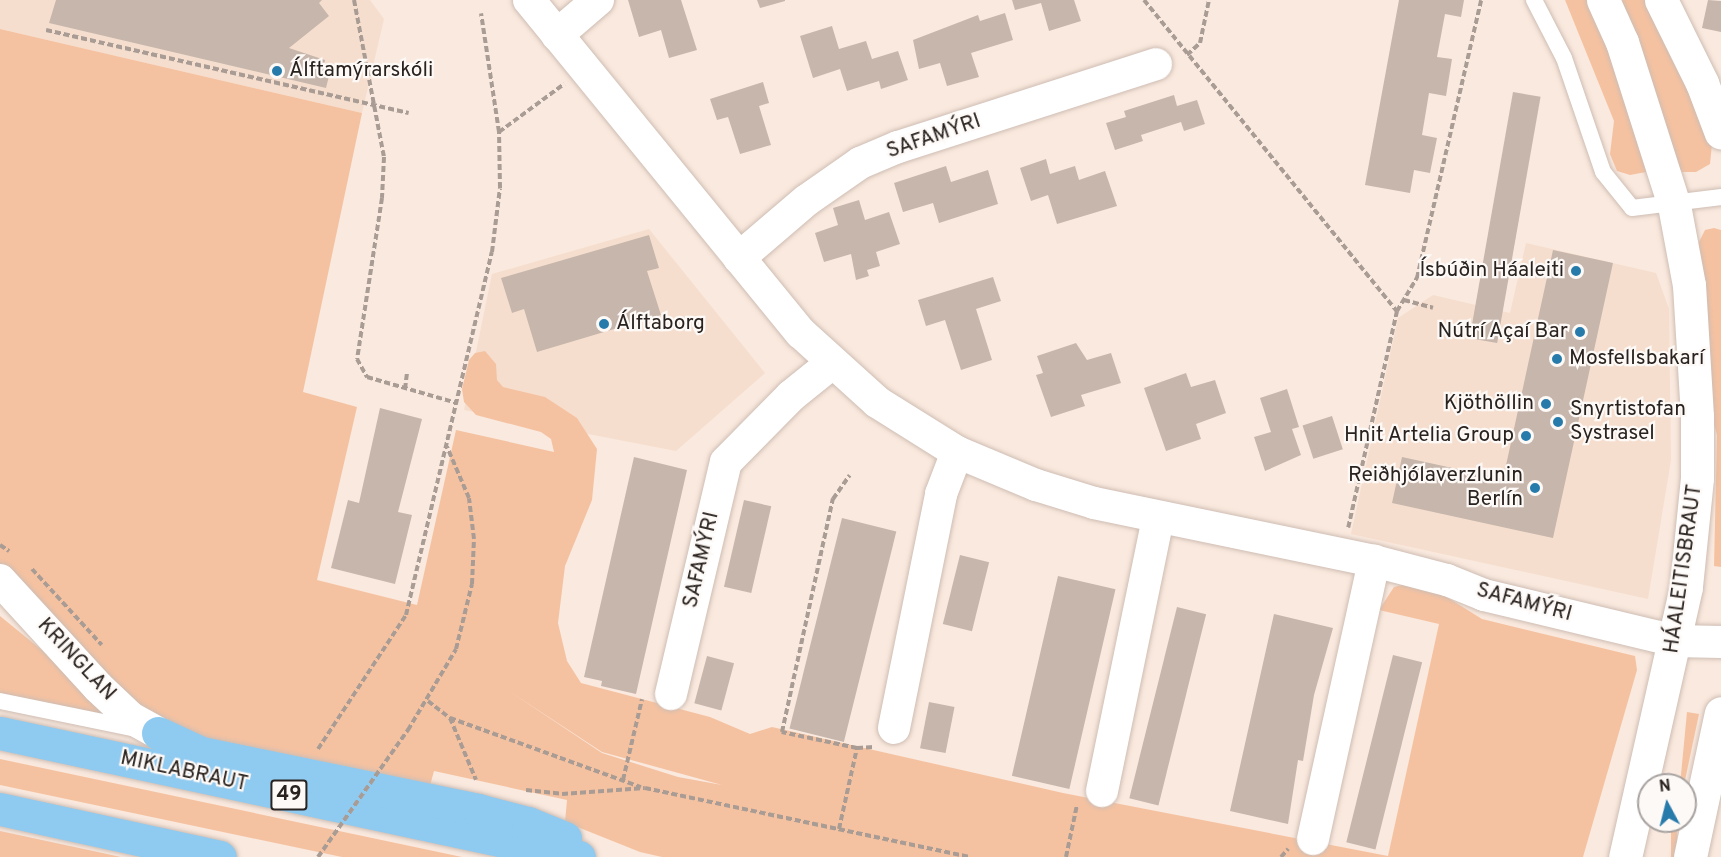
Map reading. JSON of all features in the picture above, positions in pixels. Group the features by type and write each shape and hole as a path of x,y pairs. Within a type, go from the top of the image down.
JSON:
{"highway":[{"name":"MIKLABRAUT","path":"0,733 579,857"},
{"path":"158,733 201,753 528,823 601,857"},
{"path":"0,809 220,857"}],"street":[{"name":"SAFAMÝRI","path":"529,0 739,258 832,363 885,408 957,452 1036,485 1158,519 1374,561 1447,580 1484,595 1675,641"},
{"path":"557,35 598,0"},
{"name":"HÁALEITISBRAUT","path":"1604,0 1622,42 1674,205 1689,285 1695,340 1697,468 1692,536 1675,641 1625,857"},
{"path":"1661,0 1697,72 1721,133"},
{"name":"SAFAMÝRI","path":"739,258 807,200 860,164 898,147 1156,64"},
{"name":"SAFAMÝRI","path":"672,689 726,462 791,396 832,363"},
{"path":"894,728 941,494 957,452"},
{"path":"1102,791 1158,519"},
{"path":"1313,838 1374,561"},
{"name":"KRINGLAN","path":"14,566 98,687 131,718 158,733"},
{"path":"1675,641 1721,642"},
{"path":"1675,641 1721,664"},
{"path":"1690,857 1721,713"}],"lane":[{"path":"1534,0 1564,58 1603,172 1632,208 1674,205 1721,196"},
{"path":"0,701 158,733"}],"path":[{"path":"354,0 376,105 384,157 382,198 357,359 367,376 457,403"},
{"path":"1144,0 1397,311"},
{"path":"1188,54 1200,43 1209,0"},
{"path":"1346,536 1397,311 1420,268 1481,0"},
{"path":"326,754 316,752 406,615 492,252 500,188 500,132 481,13"},
{"path":"46,30 409,113"},
{"path":"500,132 549,95"},
{"path":"1420,268 1439,271"},
{"path":"1404,300 1433,308"},
{"path":"405,389 407,373"},
{"path":"318,857 428,701 456,649 472,584 474,539 469,498 447,446"},
{"path":"839,829 857,748 782,732 833,499 850,475"},
{"path":"0,545 14,566 49,584 110,655"},
{"path":"623,780 642,697 672,689"},
{"path":"428,701 450,718 645,788 970,857"},
{"path":"450,718 478,785 467,782"},
{"path":"380,765 391,767"},
{"path":"520,789 562,794 645,788"},
{"path":"1066,857 1077,803 1102,791"}],"shaded area":[{"name":"Álftamýrarskóli","path":"0,0 370,0 384,19 362,113 0,29"},
{"path":"1565,0 1593,0 1651,162 1646,172 1630,175 1617,171 1610,154 1614,121"},
{"path":"1611,0 1650,0 1712,144 1710,164 1696,172 1682,172 1673,159"},
{"path":"0,29 362,113 303,392 357,407 317,580 417,605 456,430 554,452 551,439 541,432 476,415 464,402 462,389 469,360 475,353 485,351 496,364 497,380 503,387 545,397 577,418 597,449 592,500 565,566 558,623 567,661 581,683 710,717 750,734 772,727 1063,793 1388,856 1439,624 1379,610 1394,587 1406,584 1437,591 1482,619 1635,656 1637,670 1583,857 662,857 640,852 565,822 567,800 434,771 428,793 236,754 139,711 0,565","holes":["509,691 602,752 722,785 678,777 602,753"]},
{"path":"1714,228 1721,230 1721,567 1714,566 1717,435 1709,406 1697,246 1705,230"},
{"name":"Álftaborg","path":"649,229 765,373 676,451 464,410 492,274"},
{"path":"1526,243 1656,273 1669,309 1671,460 1648,599 1351,534 1398,318 1433,295 1510,313"},
{"path":"0,616 60,665 107,717 0,693"},
{"path":"1687,712 1699,714 1687,773 1681,773"},
{"path":"0,759 462,857 342,857 0,785"},
{"path":"0,831 121,857 0,857"},
{"path":"1671,833 1677,833 1677,857 1671,857"}],"building":[{"path":"56,0 322,0 319,3 329,16 289,48 325,60 324,67 331,68 326,88 49,23"},
{"path":"628,0 681,0 697,50 669,58 661,30 639,37"},
{"path":"757,0 785,0 785,1 760,8"},
{"path":"1012,0 1074,0 1081,21 1049,31 1041,3 1015,10"},
{"path":"1399,0 1464,0 1461,17 1445,14 1437,57 1452,59 1446,96 1429,93 1422,135 1437,138 1430,173 1414,170 1410,193 1365,185"},
{"path":"1708,0 1721,1 1721,32 1702,28"},
{"path":"1005,13 1013,40 971,53 979,77 947,86 940,63 919,69 913,40 978,15 980,21"},
{"path":"832,26 839,49 866,41 872,59 898,51 908,80 881,89 879,81 847,91 840,69 813,78 800,36"},
{"path":"763,82 769,103 759,106 771,145 740,154 728,117 717,120 710,99"},
{"path":"1513,92 1541,97 1497,343 1470,338"},
{"path":"1174,95 1177,106 1197,100 1205,124 1184,131 1181,122 1141,135 1143,141 1115,150 1106,123 1126,117 1124,111"},
{"path":"1046,159 1050,174 1075,166 1079,180 1105,171 1117,206 1057,224 1048,195 1031,201 1020,168"},
{"path":"946,166 951,182 988,170 998,204 939,223 933,203 903,212 894,183"},
{"path":"859,200 865,220 889,212 900,244 876,252 880,266 867,270 869,276 856,280 851,254 824,262 815,233 838,225 833,208"},
{"path":"649,235 659,268 647,271 661,315 537,352 524,309 512,313 501,278"},
{"path":"1553,250 1613,263 1553,538 1392,503 1402,457 1503,479"},
{"path":"993,277 1001,301 976,309 992,360 961,370 945,320 926,326 918,300"},
{"path":"1076,343 1087,360 1111,353 1121,383 1081,395 1085,406 1051,417 1036,375 1043,373 1037,356"},
{"path":"1186,373 1191,387 1215,380 1226,413 1196,424 1201,439 1166,451 1144,388"},
{"path":"1287,389 1299,427 1292,429 1301,455 1265,471 1254,437 1271,432 1260,398"},
{"path":"380,408 422,419 398,512 412,515 395,584 331,568 348,500 359,503"},
{"path":"1332,416 1343,449 1313,459 1303,426"},
{"path":"634,457 687,470 636,694 601,686 602,681 584,677"},
{"path":"744,500 771,506 751,593 724,587"},
{"path":"842,518 896,532 844,742 790,729"},
{"path":"960,555 989,562 972,631 943,624"},
{"path":"1058,576 1115,589 1069,789 1012,776"},
{"path":"1177,607 1206,614 1158,805 1129,798"},
{"path":"1274,614 1333,628 1314,695 1303,761 1298,760 1288,824 1230,811"},
{"path":"1393,655 1422,662 1375,850 1346,842"},
{"path":"707,656 734,663 721,711 694,703"},
{"path":"929,702 955,707 946,753 920,748"}],"place":[{"name":"Álftamýrarskóli","path":"277,71"},
{"name":"Ísbúðin Háaleiti","path":"1576,271"},
{"name":"Álftaborg","path":"604,324"},
{"name":"Nútrí Açaí Bar","path":"1580,332"},
{"name":"Mosfellsbakarí","path":"1557,359"},
{"name":"Kjöthöllin","path":"1546,404"},
{"name":"Snyrtistofan Systrasel","path":"1558,422"},
{"name":"Hnit Artelia Group","path":"1526,436"},
{"name":"Reiðhjólaverzlunin Berlín","path":"1535,488"}]}
